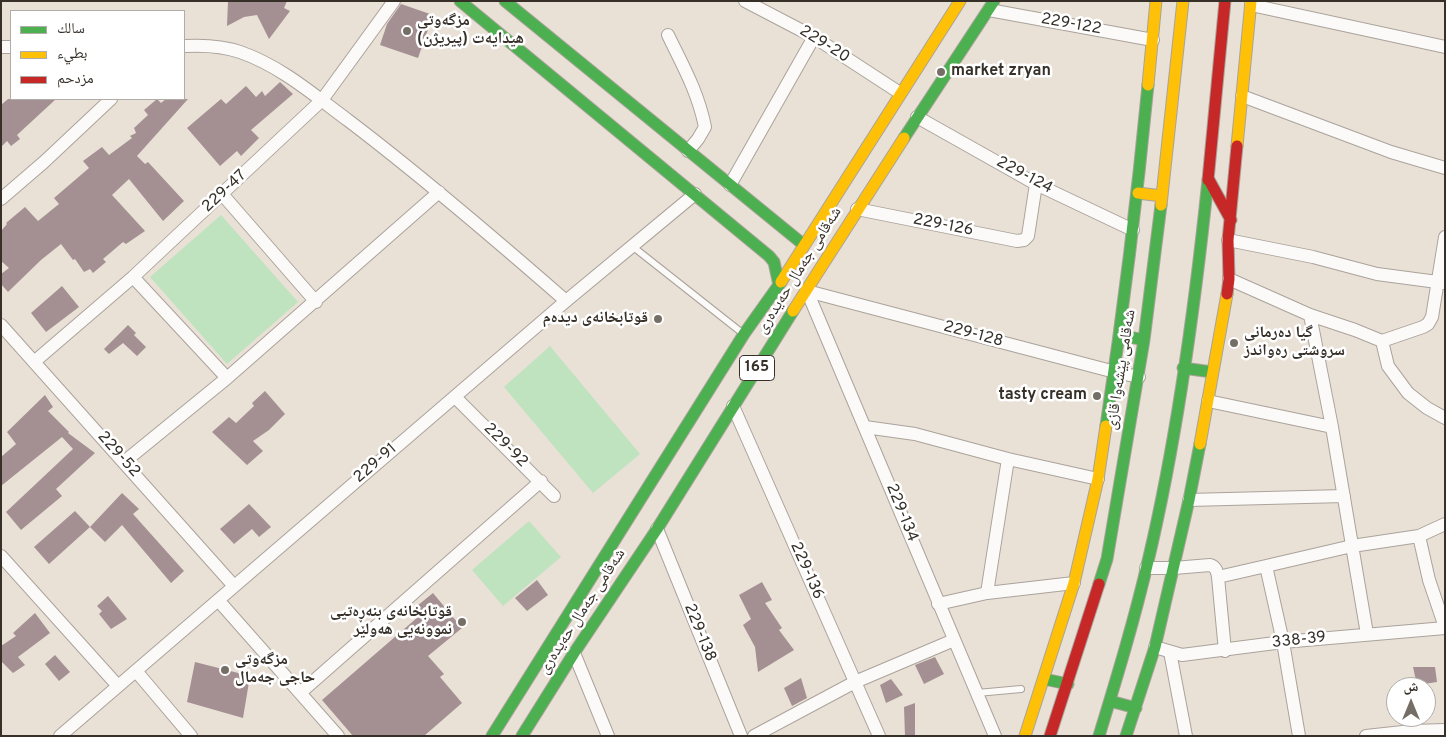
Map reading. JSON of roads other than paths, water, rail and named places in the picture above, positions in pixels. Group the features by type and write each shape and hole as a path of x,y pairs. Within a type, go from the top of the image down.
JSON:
{"main road":[{"path":"460,1 523,34 688,152 804,245"},
{"path":"505,1 520,6 523,34 695,194 769,256 774,262 779,285"},
{"name":"شەقامی جەمال حەیدەری","path":"492,736 744,334 779,285 960,1"},
{"path":"1026,736 1074,583 1098,479 1115,372 1138,194 1156,1"},
{"name":"شەقامی پێشەوا قازی","path":"1050,736 1107,559 1139,377 1162,196 1183,1"},
{"path":"1098,736 1110,701 1146,568 1176,419 1209,180 1225,1"},
{"path":"1126,736 1155,647 1174,568 1208,401 1229,279 1228,240 1251,3"},
{"name":"شەقامی جەمال حەیدەری","path":"522,736 574,653 657,530 857,209 992,6"},
{"path":"1209,180 1231,220"},
{"path":"1138,194 1162,196"},
{"path":"747,236 763,234 768,227 765,215"},
{"path":"1120,335 1144,340"},
{"path":"1183,368 1212,372"},
{"path":"1044,679 1068,684"},
{"path":"1110,701 1136,708"}],"street":[{"name":"229-47","path":"34,362 133,277 322,100 394,1"},
{"name":"229-20","path":"745,1 814,38 900,94"},
{"path":"1251,3 1445,47"},
{"name":"229-122","path":"992,6 1153,40"},
{"path":"668,35 686,70 700,104 705,127 688,152"},
{"path":"730,185 814,38"},
{"path":"185,46 220,47 240,52 266,63 303,86 439,192 566,302"},
{"path":"1242,96 1391,152 1445,168"},
{"path":"1,199 44,162 110,100"},
{"name":"229-124","path":"917,117 1036,184 1133,230"},
{"name":"229-126","path":"857,209 1016,241 1024,240 1028,236 1036,184"},
{"path":"124,462 228,378 439,192"},
{"path":"222,194 316,302"},
{"name":"229-91","path":"60,736 566,302 695,194"},
{"path":"1229,279 1310,315 1382,341 1428,324 1432,317 1441,283 1445,237"},
{"path":"1228,240 1313,257 1377,274 1441,283"},
{"path":"133,277 228,378"},
{"name":"229-128","path":"807,291 1139,377"},
{"name":"229-134","path":"807,291 994,736"},
{"path":"1310,315 1332,427 1366,634"},
{"name":"229-52","path":"1,325 234,586"},
{"path":"1382,341 1388,366 1408,393 1427,408 1445,418"},
{"name":"229-92","path":"455,397 554,496"},
{"path":"1208,401 1332,427"},
{"name":"229-136","path":"733,406 879,736"},
{"path":"865,427 915,434 1008,459 1098,479"},
{"path":"987,594 1008,459"},
{"path":"300,693 541,481"},
{"path":"1189,500 1344,496"},
{"path":"1218,577 1352,546 1419,536 1445,524"},
{"name":"229-138","path":"657,530 741,736"},
{"path":"1419,536 1429,580 1445,627"},
{"path":"1,556 118,686"},
{"path":"1146,568 1214,566 1218,577 1225,651"},
{"path":"1266,566 1283,642 1299,736"},
{"path":"938,604 987,594 1074,583"},
{"path":"218,600 338,736"},
{"name":"338-39","path":"1155,647 1182,655 1225,651 1283,642 1445,627"},
{"path":"754,736 855,682 954,640"},
{"path":"1170,652 1186,736"},
{"path":"574,653 608,736"},
{"path":"136,671 191,736"},
{"path":"1366,736 1412,731 1445,730"}],"lane":[{"path":"632,246 744,334"},
{"path":"977,693 1021,689"}],"place":[{"name":"مزگه‌وتی هیدایه‌ت (پیریژن)","path":"407,31"},
{"name":"market zryan","path":"941,72"},
{"name":"قوتابخانەی دیدەم","path":"658,319"},
{"name":"گیا دەرمانی سروشتی رەواندز","path":"1234,343"},
{"name":"tasty cream","path":"1097,396"},
{"name":"قوتابخانەی بنەڕەتیی نموونەیی هەولێر","path":"462,622"},
{"name":"مزگەوتی حاجی جەمال","path":"225,670"}]}
